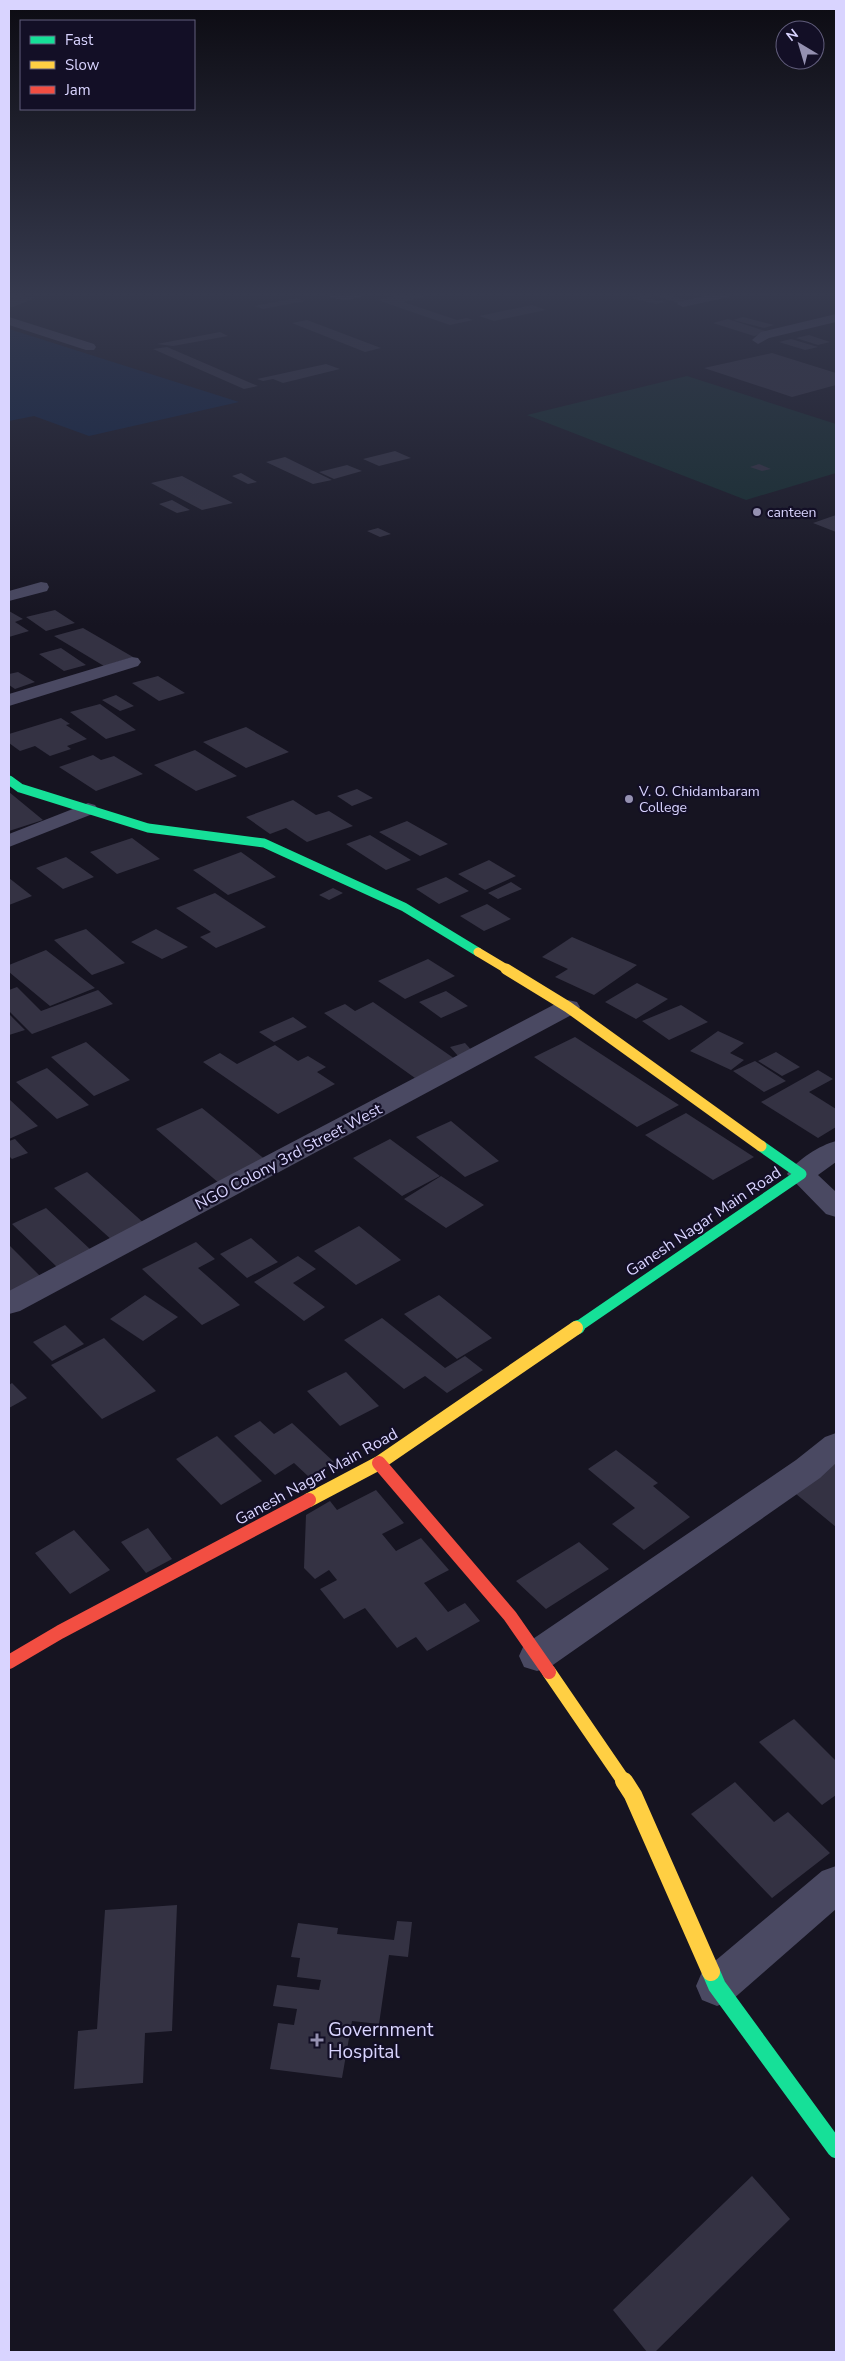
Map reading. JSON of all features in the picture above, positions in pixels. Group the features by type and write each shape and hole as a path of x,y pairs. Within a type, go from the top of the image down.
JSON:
{"street":[{"path":"9,596 41,587"},
{"path":"9,700 132,662"},
{"name":"Ganesh Nagar Main Road","path":"9,780 20,788 148,828 264,843 404,907 568,1008 801,1174 379,1463 68,1628 9,1662"},
{"path":"9,841 88,809"},
{"name":"NGO Colony 3rd Street West","path":"9,1304 568,1008"},
{"path":"836,1149 801,1174 836,1208"},
{"path":"537,1656 808,1468 836,1445"},
{"path":"379,1463 510,1616 634,1795 717,1986 836,2148"},
{"path":"717,1986 836,1884"}],"green space":[{"path":"567,405 778,405 836,424 836,473 746,500 527,415"}],"water":[{"path":"9,405 225,405 89,436 34,416 9,421"}],"building":[{"path":"395,451 411,458 379,466 363,459"},
{"path":"285,457 332,480 313,484 266,462"},
{"path":"759,464 771,469 762,471 750,467"},
{"path":"347,465 362,471 334,479 319,472"},
{"path":"241,473 257,482 248,484 232,476"},
{"path":"182,476 233,503 202,510 151,483"},
{"path":"172,500 190,510 177,513 159,504"},
{"path":"836,515 836,532 813,523"},
{"path":"378,528 391,534 380,537 367,531"},
{"path":"55,610 75,623 46,631 26,617"},
{"path":"9,611 23,619 15,622 29,631 9,637"},
{"path":"83,628 133,657 104,666 54,636"},
{"path":"61,648 86,665 64,671 39,654"},
{"path":"18,672 35,682 15,689 9,685 9,674"},
{"path":"158,676 185,693 159,701 132,683"},
{"path":"116,695 134,706 120,711 102,700"},
{"path":"100,704 136,730 106,739 70,712"},
{"path":"61,718 70,724 66,725 87,739 67,746 71,749 50,756 35,746 20,751 9,743 9,734"},
{"path":"246,727 289,752 246,768 203,742"},
{"path":"195,750 237,776 196,791 154,765"},
{"path":"93,755 101,760 114,756 143,774 96,791 59,767"},
{"path":"357,789 373,798 352,806 337,796"},
{"path":"9,792 43,820 9,831"},
{"path":"293,800 316,815 329,811 353,826 307,842 286,828 270,834 246,817"},
{"path":"407,821 448,844 420,856 379,832"},
{"path":"370,835 411,860 386,870 346,844"},
{"path":"132,838 160,859 117,874 90,852"},
{"path":"241,852 276,877 228,895 193,870"},
{"path":"66,857 94,877 63,889 36,868"},
{"path":"489,860 516,876 485,890 458,874"},
{"path":"446,877 469,891 439,904 416,889"},
{"path":"9,878 32,896 9,905"},
{"path":"511,882 522,889 498,899 488,893"},
{"path":"333,888 343,893 329,900 319,895"},
{"path":"215,893 266,927 216,948 200,937 211,932 176,908"},
{"path":"487,904 511,919 484,931 460,916"},
{"path":"86,929 125,963 92,975 54,940"},
{"path":"156,929 188,947 162,959 131,942"},
{"path":"572,937 637,965 594,995 555,977 568,969 542,957"},
{"path":"46,950 95,988 50,1006 9,972 9,965"},
{"path":"428,959 455,976 405,999 378,981"},
{"path":"637,983 668,999 636,1019 605,1002"},
{"path":"17,987 41,1011 98,990 113,1004 32,1034 9,1011 9,990"},
{"path":"446,991 468,1006 441,1018 419,1002"},
{"path":"373,1002 455,1059 415,1078 324,1013 345,1004 355,1011"},
{"path":"681,1005 708,1022 669,1040 642,1021"},
{"path":"9,1014 25,1030 9,1035"},
{"path":"293,1017 307,1027 274,1042 259,1032"},
{"path":"718,1031 744,1043 730,1053 744,1060 731,1070 690,1051"},
{"path":"575,1037 679,1105 637,1127 534,1057"},
{"path":"86,1042 130,1080 94,1096 51,1057"},
{"path":"465,1043 474,1053 459,1057 450,1047"},
{"path":"275,1045 298,1061 308,1056 326,1067 317,1072 335,1084 278,1114 203,1062 220,1053 237,1064"},
{"path":"776,1052 800,1067 782,1076 758,1061"},
{"path":"755,1061 786,1081 764,1092 733,1071"},
{"path":"47,1068 89,1105 57,1119 16,1082"},
{"path":"818,1070 833,1079 809,1092 836,1109 836,1127 818,1138 761,1102"},
{"path":"9,1099 38,1126 9,1139"},
{"path":"202,1108 267,1161 220,1184 156,1129"},
{"path":"686,1113 754,1157 713,1180 645,1135"},
{"path":"451,1121 499,1161 465,1177 416,1137"},
{"path":"15,1139 28,1153 12,1159 9,1156 9,1141"},
{"path":"390,1139 440,1176 402,1196 353,1158"},
{"path":"87,1172 146,1225 113,1241 54,1188"},
{"path":"441,1176 484,1205 446,1228 404,1199"},
{"path":"46,1208 91,1250 57,1267 12,1224"},
{"path":"359,1226 401,1260 356,1285 314,1251"},
{"path":"251,1238 278,1262 247,1278 220,1254"},
{"path":"196,1242 215,1259 198,1268 240,1305 202,1325 142,1269"},
{"path":"9,1245 42,1278 9,1295"},
{"path":"298,1256 316,1269 293,1283 325,1307 304,1321 254,1282"},
{"path":"145,1295 178,1317 143,1341 110,1319"},
{"path":"439,1295 492,1338 457,1359 404,1314"},
{"path":"382,1318 445,1368 465,1356 483,1370 447,1393 425,1376 404,1389 344,1340"},
{"path":"65,1325 84,1344 52,1361 33,1342"},
{"path":"104,1338 156,1391 102,1419 51,1365"},
{"path":"346,1372 379,1406 340,1426 307,1391"},
{"path":"12,1383 27,1398 9,1408 9,1385"},
{"path":"260,1421 274,1434 292,1423 334,1462 309,1477 294,1463 275,1475 234,1436"},
{"path":"217,1436 262,1481 221,1505 176,1459"},
{"path":"616,1450 658,1483 653,1486 690,1517 644,1550 612,1524 635,1508 588,1469"},
{"path":"836,1458 836,1527 790,1489"},
{"path":"376,1490 404,1523 382,1534 396,1551 421,1538 449,1570 424,1583 448,1612 465,1603 480,1621 427,1651 416,1637 397,1648 365,1608 344,1619 320,1589 337,1580 329,1570 315,1579 304,1568 306,1515 330,1501 337,1510"},
{"path":"148,1528 172,1559 146,1573 121,1542"},
{"path":"74,1530 110,1570 70,1594 35,1553"},
{"path":"579,1542 609,1569 546,1609 516,1581"},
{"path":"794,1719 836,1761 836,1795 822,1805 759,1742"},
{"path":"735,1782 774,1822 788,1812 830,1853 772,1898 691,1814"},
{"path":"177,1905 172,2031 145,2033 143,2083 74,2089 78,2031 97,2029 105,1910"},
{"path":"397,1921 412,1922 408,1957 389,1955 379,2024 352,2021 342,2078 270,2069 278,2023 294,2025 297,2009 273,2006 277,1985 319,1990 321,1980 297,1977 300,1958 291,1957 298,1923 338,1928 337,1934 394,1940"},
{"path":"752,2176 790,2219 655,2352 647,2352 613,2310"}],"traffic: fast":[{"path":"9,780 20,788 148,828 264,843 404,907 478,952"},
{"path":"576,1328 801,1174 761,1146"},
{"path":"711,1972 717,1986 836,2149"}],"traffic: slow":[{"path":"478,952 568,1007 761,1146"},
{"path":"309,1500 379,1463 576,1328"},
{"path":"549,1672 633,1795 711,1972"}],"traffic: jam":[{"path":"379,1463 510,1616 549,1672"},
{"path":"9,1662 60,1632 309,1500"}],"place":[{"name":"canteen","path":"757,512"},
{"name":"V. O. Chidambaram College","path":"629,799"},
{"name":"Government Hospital","path":"317,2040"}]}
